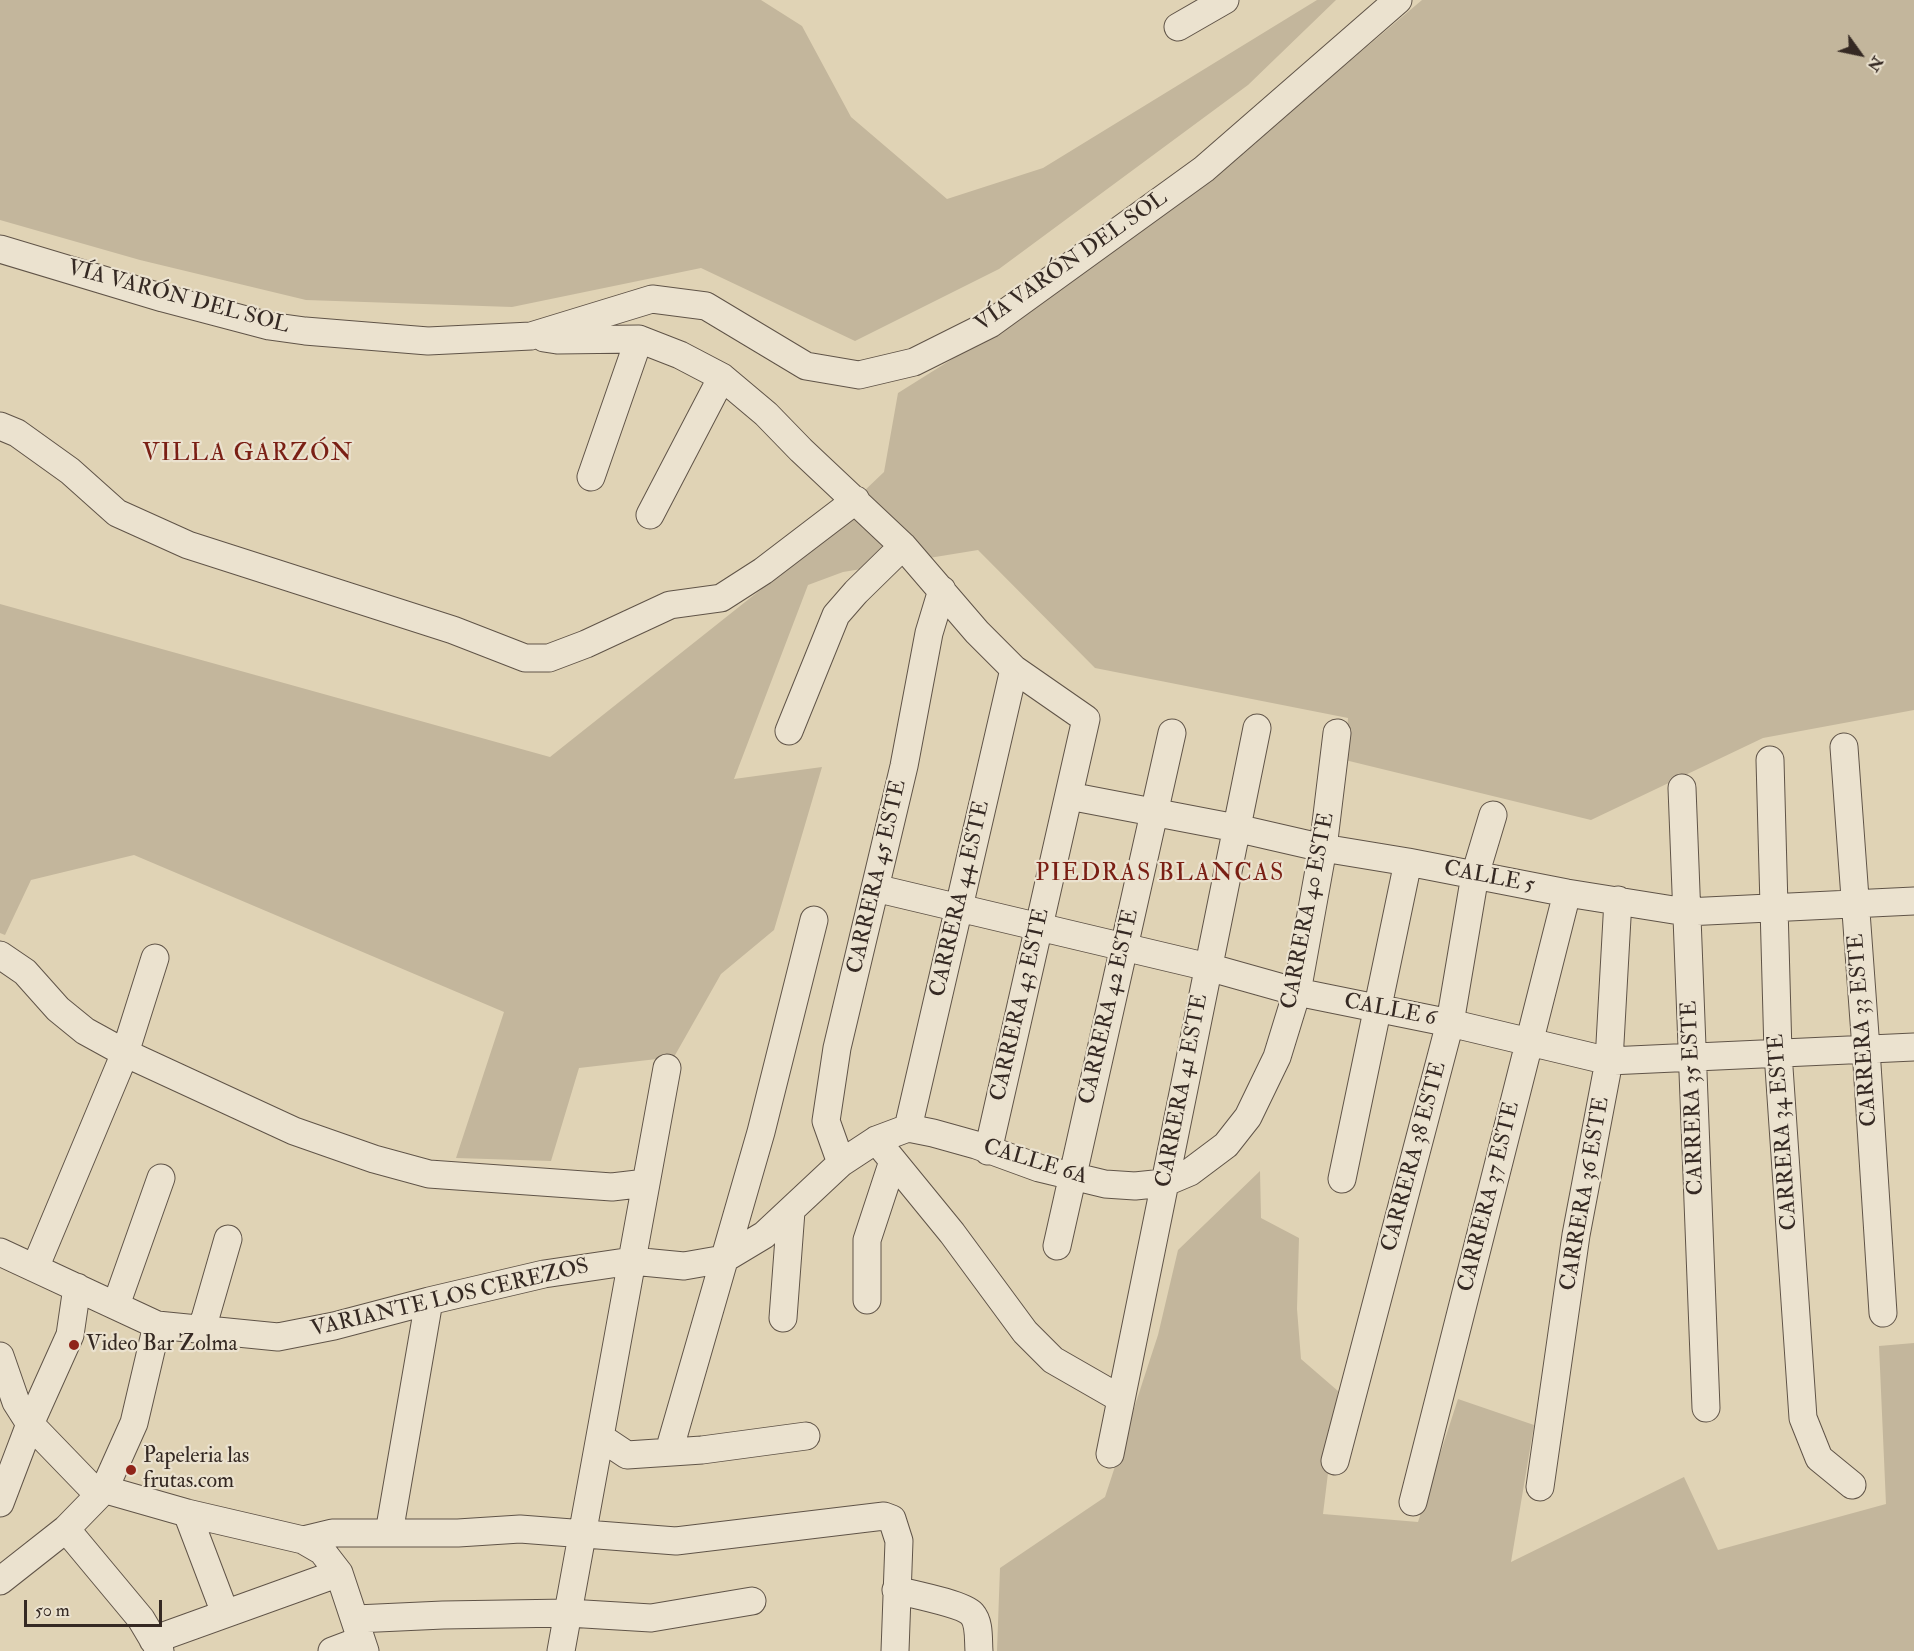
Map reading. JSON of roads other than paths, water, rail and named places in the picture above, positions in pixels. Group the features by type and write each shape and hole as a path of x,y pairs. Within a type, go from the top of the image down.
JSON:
{"street":[{"path":"1178,27 1225,0"},
{"name":"VÍA VARÓN DEL SOL","path":"0,249 163,298 269,326 428,341 531,336 652,299 706,306 806,366 859,375 914,362 990,324 1204,169 1398,0"},
{"path":"531,336 557,340 639,339 680,355 722,377 766,414 903,546 977,632 1014,669"},
{"path":"591,477 639,339"},
{"path":"650,515 722,377"},
{"path":"0,426 17,433 70,471 117,513 188,545 453,630 525,658 549,658 586,644 670,605 721,598 763,571 856,500"},
{"path":"789,731 836,615 903,546"},
{"name":"CARRERA 45 ESTE","path":"840,1163 826,1121 837,1048 904,766 929,633 942,590"},
{"name":"CARRERA 43 ESTE","path":"988,1151 1086,719 1014,669"},
{"name":"CARRERA 44 ESTE","path":"908,1128 1014,669"},
{"name":"CARRERA 41 ESTE","path":"1110,1454 1257,728"},
{"name":"CARRERA 42 ESTE","path":"1057,1246 1172,733"},
{"name":"CARRERA 40 ESTE","path":"1164,1183 1190,1172 1226,1145 1248,1117 1276,1057 1297,992 1323,848 1337,733"},
{"name":"CARRERA 33 ESTE","path":"1844,747 1883,1313"},
{"name":"CARRERA 34 ESTE","path":"1770,760 1778,1053 1803,1418 1819,1458 1852,1485"},
{"name":"CARRERA 35 ESTE","path":"1682,788 1706,1408"},
{"name":"CALLE 5","path":"1069,796 1236,828 1323,848 1567,893 1686,912 1914,901"},
{"name":"CARRERA 38 ESTE","path":"1335,1461 1450,1023 1475,875 1493,815"},
{"path":"1342,1179 1408,862"},
{"name":"CALLE 6","path":"875,888 1208,967 1297,992 1450,1023 1609,1061 1914,1047"},
{"name":"CARRERA 37 ESTE","path":"1413,1502 1567,893"},
{"name":"CARRERA 36 ESTE","path":"1540,1487 1576,1235 1609,1061 1618,900"},
{"path":"669,1451 761,1132 814,920"},
{"path":"0,955 25,972 58,1010 84,1031 125,1053 294,1131 429,1174 612,1187 646,1183"},
{"path":"35,1268 125,1053 155,958"},
{"path":"561,1651 667,1068"},
{"name":"VARIANTE LOS CEREZOS","path":"0,1252 157,1325 278,1337 334,1326 544,1274 632,1261 684,1266 724,1259 764,1235 840,1163 876,1140 908,1128"},
{"name":"CALLE 6A","path":"908,1128 933,1133 1039,1168 1072,1176 1115,1185 1135,1186 1164,1183"},
{"path":"876,1140 952,1233 1025,1332 1053,1360 1121,1399"},
{"path":"867,1300 867,1240 893,1161"},
{"path":"116,1305 161,1178"},
{"path":"783,1318 791,1211"},
{"path":"202,1329 228,1239"},
{"path":"0,1503 30,1424 70,1335 77,1287"},
{"path":"389,1533 429,1301"},
{"path":"0,1581 66,1529 104,1490 134,1423 157,1325"},
{"path":"0,1356 16,1402 30,1424 89,1485 187,1513 303,1540 322,1551 339,1573 361,1637"},
{"path":"600,1437 627,1455 702,1450 806,1436"},
{"path":"187,1513 225,1613"},
{"path":"303,1540 332,1533 458,1533 520,1529 675,1540 884,1516 892,1519 899,1541 895,1651"},
{"path":"66,1529 141,1619 156,1645 225,1613 339,1573"},
{"path":"896,1590 960,1606 972,1613 976,1621 979,1651"},
{"path":"332,1651 361,1637 442,1615 568,1613 651,1618 752,1601"}],"place":[{"name":"Video Bar Zolma","path":"74,1345"},
{"name":"Papeleria las frutas.com","path":"131,1470"}],"district":[{"name":"VILLA GARZÓN","path":"248,455"},
{"name":"PIEDRAS BLANCAS","path":"1160,875"}]}
